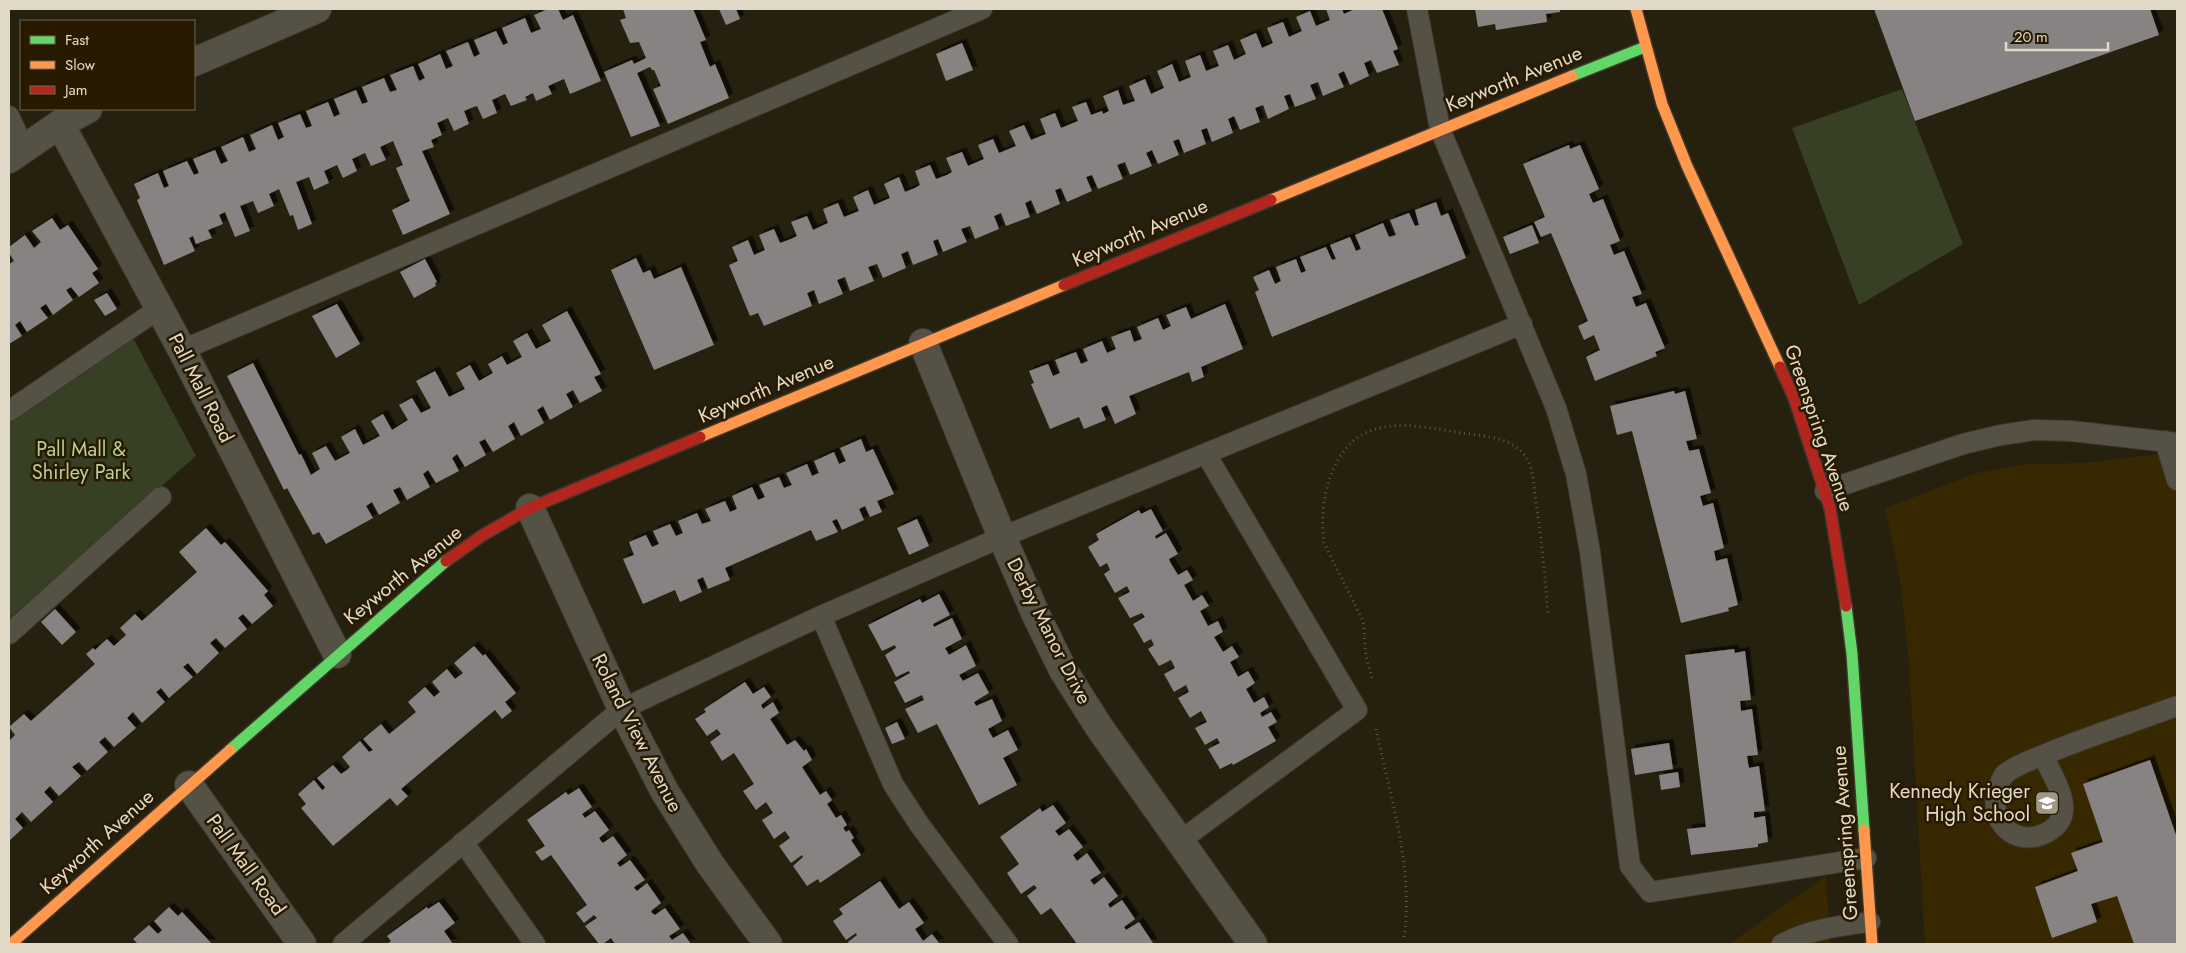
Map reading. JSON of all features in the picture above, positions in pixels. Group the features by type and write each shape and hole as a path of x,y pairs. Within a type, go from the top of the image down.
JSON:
{"street":[{"path":"195,62 317,9"},
{"name":"Greenspring Avenue","path":"1636,9 1644,47 1662,104 1687,166 1769,340 1794,398 1825,491 1842,577 1852,654 1872,944"},
{"name":"Keyworth Avenue","path":"11,944 440,564 483,535 530,508 1440,129 1644,47"},
{"path":"17,154 60,124 86,110"},
{"name":"Pall Mall Road","path":"60,124 182,350 337,654"},
{"name":"Derby Manor Drive","path":"923,343 1002,537 1037,617 1064,670 1099,727 1253,944"},
{"name":"Roland View Avenue","path":"530,508 622,709 665,792 710,864 768,944"},
{"name":"Pall Mall Road","path":"189,785 302,944"}],"lane":[{"path":"182,350 982,9"},
{"path":"1417,9 1440,129 1556,408 1576,474 1590,552 1630,866 1650,892 1866,858"},
{"path":"9,116 17,154"},
{"path":"9,411 160,308"},
{"path":"343,944 622,709 821,616 1002,537 1522,324"},
{"path":"1825,491 1963,444 2001,435 2036,430 2071,431 2171,442 2177,480"},
{"path":"1180,841 1356,710 1206,454"},
{"path":"9,634 161,497"},
{"path":"821,616 894,784 919,824 1008,944"},
{"path":"2043,756 2177,706"},
{"path":"463,842 535,944"},
{"path":"1782,944 1800,935 1820,929 1870,922"}],"path":[{"path":"1372,684 1366,656 1363,622 1324,543 1322,530 1330,476 1341,454 1364,433 1378,428 1422,427 1489,436 1507,442 1519,449 1527,459 1533,479 1544,558 1548,616"},
{"path":"1374,721 1404,866 1407,914 1404,938"}],"shaded area":[{"name":"Kennedy Krieger High School","path":"2177,452 2177,944 1925,944 1909,662 1900,578 1885,508 1977,473 2027,464 2084,463"},
{"path":"1826,876 1830,944 1729,944"}],"green space":[{"path":"1902,89 1963,244 1859,305 1792,128"},
{"name":"Pall Mall & Shirley Park","path":"133,338 196,456 9,619 9,423"}],"building":[{"path":"548,9 558,9 563,20 573,15 601,81 570,94 564,79 548,86 552,94 536,101 533,93 525,97 527,100 511,106 505,94 492,100 497,113 483,119 477,106 471,108 464,111 469,124 454,131 448,118 437,123 442,135 431,140 434,147 422,151 450,214 403,235 392,210 410,201 396,168 403,165 393,141 380,147 386,160 371,166 365,153 352,159 357,171 343,178 337,165 324,171 329,183 314,190 309,177 296,182 312,224 298,230 293,215 290,216 279,189 269,194 274,206 258,213 253,201 240,206 250,231 235,237 225,212 219,215 223,224 208,230 212,238 196,244 193,236 189,238 195,251 164,265 137,200 140,198 134,184 158,173 164,188 169,186 163,171 187,161 194,175 199,173 193,159 215,150 221,164 228,161 221,147 243,137 249,152 256,149 250,135 272,125 278,140 284,137 278,123 300,114 306,128 312,126 306,111 328,102 334,117 340,114 334,99 356,90 362,104 368,102 362,87 384,78 390,92 397,90 390,75 413,66 419,81 425,78 418,64 440,54 446,69 453,66 446,51 468,42 474,57 480,54 474,40 496,31 503,45 508,43 502,28 525,18 531,33 541,29 534,15"},
{"path":"623,9 693,9 706,40 700,42 710,67 715,64 729,98 668,124 653,89 661,86 654,70 650,67 637,73 660,126 631,137 604,72 632,60 634,64 646,58 639,42 630,43 620,20 626,18"},
{"path":"719,9 736,9 740,19 726,25"},
{"path":"1326,9 1342,9 1344,14 1355,9 1382,9 1398,49 1393,51 1399,65 1377,73 1371,60 1364,63 1369,76 1350,85 1344,71 1338,74 1344,87 1323,96 1318,82 1310,85 1316,99 1295,107 1290,94 1284,96 1289,109 1268,119 1263,105 1255,108 1260,122 1240,130 1234,116 1228,119 1233,133 1212,142 1207,128 1201,130 1206,144 1184,153 1179,139 1173,141 1179,155 1158,164 1152,150 1146,153 1152,166 1130,175 1125,162 1117,165 1123,179 1098,189 1092,175 1086,177 1092,191 1067,202 1061,188 1055,190 1060,204 1037,214 1031,200 1025,203 1030,217 1006,226 1001,213 994,216 999,229 975,239 970,226 961,229 967,242 943,252 938,239 933,241 938,255 913,265 908,251 901,254 906,268 883,278 877,264 868,267 874,281 850,291 845,277 837,280 843,294 819,304 814,290 807,293 812,306 764,326 758,313 750,316 729,265 738,261 732,247 748,240 754,255 765,250 759,235 774,229 780,243 791,239 797,236 791,222 807,216 813,230 828,223 823,209 838,203 844,217 859,211 853,197 868,190 874,205 890,198 884,184 899,177 905,192 920,185 915,171 930,165 936,179 947,175 952,172 946,158 962,152 968,166 984,159 978,145 993,139 999,153 1016,146 1009,131 1024,125 1031,140 1046,134 1040,119 1055,113 1061,128 1078,121 1072,107 1086,102 1091,115 1102,111 1103,114 1109,111 1103,96 1118,90 1123,105 1135,101 1129,86 1145,79 1151,94 1164,88 1157,71 1172,64 1179,82 1191,77 1185,61 1200,55 1206,71 1219,66 1213,51 1228,45 1234,60 1246,54 1240,40 1256,33 1262,48 1273,43 1267,28 1283,22 1289,37 1302,31 1296,17 1310,11 1316,26 1330,20"},
{"path":"1475,9 1560,9 1560,12 1546,14 1547,22 1496,30 1495,24 1478,27"},
{"path":"1874,9 2150,9 2159,35 1915,121"},
{"path":"962,43 973,70 946,81 936,54"},
{"path":"1569,145 1570,149 1580,145 1599,189 1589,194 1593,203 1603,199 1620,241 1610,245 1614,255 1624,251 1642,294 1632,297 1636,307 1646,303 1665,348 1655,352 1657,356 1595,381 1586,357 1600,350 1594,335 1584,340 1578,326 1588,321 1551,233 1541,237 1534,222 1545,217 1523,164"},
{"path":"1436,202 1441,216 1448,213 1466,258 1272,337 1255,292 1259,290 1253,277 1269,270 1275,284 1281,281 1276,267 1296,259 1301,273 1306,271 1300,257 1326,247 1332,260 1336,259 1330,245 1350,237 1356,251 1361,249 1355,235 1383,223 1389,237 1396,235 1390,220 1409,213 1415,226 1419,225 1415,210"},
{"path":"52,218 60,230 68,225 98,269 92,273 99,283 79,297 71,287 66,290 73,300 53,315 46,304 40,308 48,318 27,332 20,321 15,325 22,336 9,344 9,264 14,261 9,253 9,247 25,235 34,248 41,242 32,231"},
{"path":"1532,225 1539,243 1510,254 1503,237"},
{"path":"636,258 643,273 650,270 654,279 681,267 714,345 654,370 611,270"},
{"path":"425,259 437,282 435,283 436,286 414,298 400,272"},
{"path":"107,293 117,309 105,316 94,300"},
{"path":"337,304 360,344 336,358 312,316"},
{"path":"1225,304 1243,349 1201,367 1204,377 1192,382 1189,372 1129,396 1136,414 1115,424 1107,405 1101,408 1106,420 1084,429 1079,417 1050,429 1031,384 1034,383 1029,371 1048,364 1053,376 1060,373 1055,360 1076,352 1081,364 1088,361 1083,349 1102,341 1107,353 1116,349 1111,337 1130,330 1134,342 1142,339 1137,327 1158,318 1163,330 1171,326 1166,315 1186,307 1191,319"},
{"path":"567,311 601,374 594,377 602,391 580,403 573,390 566,394 573,407 550,420 543,406 537,410 544,423 521,436 514,422 508,426 515,439 493,452 485,439 479,442 486,455 465,467 457,454 452,458 459,471 436,483 428,470 423,474 430,487 407,500 400,487 393,490 400,503 379,515 372,502 366,506 373,518 326,544 319,532 313,535 287,488 284,490 227,376 253,363 311,475 320,469 312,453 326,446 335,461 350,453 341,437 355,429 363,445 380,436 371,421 383,414 392,430 408,420 399,405 412,398 421,413 431,408 416,381 435,371 449,397 465,389 456,373 470,365 479,381 493,373 488,364 502,356 507,365 522,357 513,341 527,333 536,349 551,341 542,325"},
{"path":"1674,391 1675,394 1685,391 1697,439 1686,441 1689,451 1699,449 1711,493 1700,496 1703,506 1713,503 1724,548 1714,551 1716,561 1727,558 1738,605 1728,608 1729,611 1681,623 1632,431 1617,435 1610,406"},
{"path":"861,439 866,452 873,449 894,494 877,501 882,512 870,517 865,506 859,509 864,520 842,530 837,519 832,521 838,532 816,541 811,530 725,568 730,580 708,589 703,577 697,580 702,592 680,602 675,590 643,604 623,559 634,555 629,542 646,535 652,547 659,544 653,531 670,524 676,536 683,533 678,521 697,513 702,524 711,521 705,509 725,501 730,512 737,509 732,496 752,487 758,500 765,497 759,485 779,477 784,488 792,485 786,473 807,464 812,476 819,473 814,461 834,452 839,464 846,461 840,448"},
{"path":"1151,509 1163,531 1155,536 1156,539 1166,533 1178,554 1169,559 1170,562 1178,575 1187,570 1193,580 1184,585 1193,601 1202,595 1209,606 1200,611 1208,626 1218,621 1223,632 1214,637 1223,652 1232,646 1239,657 1230,662 1238,677 1248,671 1255,683 1246,689 1254,703 1264,697 1269,707 1260,713 1262,717 1271,712 1277,722 1268,727 1276,741 1233,765 1232,763 1220,769 1208,749 1220,743 1217,738 1205,745 1195,728 1207,722 1201,711 1190,718 1178,698 1189,692 1186,685 1174,692 1164,674 1175,668 1171,660 1159,666 1148,649 1154,645 1151,639 1144,643 1133,624 1145,617 1142,613 1130,618 1118,598 1130,592 1127,586 1115,593 1104,574 1110,570 1107,563 1100,567 1088,547 1099,540 1096,534 1139,510 1141,514"},
{"path":"917,519 929,546 909,555 897,528"},
{"path":"206,528 221,545 225,542 268,591 264,595 273,606 252,624 243,614 238,618 247,629 225,648 216,638 210,643 219,653 197,674 188,663 183,667 193,677 169,698 161,688 156,692 165,702 142,723 133,712 127,718 136,728 114,747 105,737 99,742 108,752 87,771 79,762 72,767 81,776 59,796 50,786 44,792 53,802 31,822 22,812 15,819 23,828 9,841 9,741 15,735 9,727 24,714 31,721 95,664 86,654 93,648 95,650 107,639 114,646 126,635 120,628 135,614 142,621 197,572 179,552"},
{"path":"939,594 950,615 933,624 934,627 952,618 962,639 945,648 949,655 966,645 976,666 959,675 963,681 978,673 989,693 974,702 976,706 992,699 1002,721 988,729 990,733 993,738 1008,730 1018,750 1003,758 1017,785 979,805 937,724 918,733 905,709 924,700 922,695 905,703 894,682 910,673 909,671 896,677 885,655 896,648 895,645 882,651 868,625 920,599 922,603"},
{"path":"55,609 76,632 62,645 41,622"},
{"path":"474,646 483,656 485,654 516,693 505,702 512,711 502,719 495,710 401,789 408,796 397,806 390,798 333,846 301,808 306,804 298,794 314,780 322,790 324,789 325,787 317,778 333,765 341,774 347,770 350,767 342,757 360,741 369,752 373,750 363,739 381,724 389,734 416,712 408,702 425,687 434,697 440,692 432,682 447,669 455,679 463,673 454,663"},
{"path":"1734,649 1735,653 1745,651 1751,700 1740,701 1741,711 1752,709 1758,755 1747,756 1749,768 1759,766 1765,811 1754,812 1754,818 1765,816 1768,842 1758,844 1758,847 1691,855 1687,829 1706,827 1685,655"},
{"path":"745,682 753,694 764,687 771,697 761,705 763,709 773,702 779,713 770,719 787,745 795,740 804,751 806,749 812,760 802,767 820,795 826,791 832,800 827,804 836,818 841,815 847,825 843,828 846,832 849,830 854,838 851,840 861,855 820,883 818,879 807,886 793,866 803,857 802,855 791,863 779,846 790,838 785,831 774,839 762,820 773,813 766,802 756,810 743,791 754,784 734,753 722,761 710,742 721,734 717,729 707,736 695,719 706,712 704,709"},
{"path":"897,722 905,739 892,744 885,728"},
{"path":"1669,743 1673,769 1635,775 1631,749"},
{"path":"2150,760 2177,838 2177,944 2134,944 2117,896 2091,904 2097,922 2052,938 2035,887 2078,871 2071,853 2103,842 2083,784"},
{"path":"1678,772 1680,787 1661,790 1659,775"},
{"path":"579,788 592,807 582,814 585,818 595,811 609,830 599,838 601,841 603,843 613,836 627,855 617,863 620,867 630,860 645,880 634,887 635,889 637,891 647,883 661,903 651,911 652,913 655,915 665,908 680,929 669,936 672,940 683,933 691,944 615,944 611,938 603,944 599,944 585,926 597,918 594,915 584,923 576,913 587,905 551,855 542,861 535,852 545,846 527,820 566,792 568,795"},
{"path":"1053,805 1066,823 1055,831 1059,836 1069,829 1083,847 1073,855 1077,861 1087,853 1101,873 1090,880 1094,885 1104,877 1118,896 1108,904 1110,908 1122,900 1135,919 1124,927 1126,930 1139,922 1153,943 1077,944 1051,908 1041,915 1027,896 1037,888 1034,885 1021,894 1007,873 1019,864 1000,837 1040,808 1042,812"},
{"path":"880,881 899,909 909,902 924,923 915,929 923,941 932,934 940,944 849,944 848,942 857,935 856,933 846,940 833,921 843,914 839,909"},
{"path":"439,902 455,923 444,931 453,944 387,944 391,941 387,936 427,907 428,909"},
{"path":"169,907 178,916 182,912 212,944 138,944 133,939 149,925 158,934 162,930 154,921"}],"traffic: fast":[{"path":"1572,76 1645,47"},
{"path":"230,750 446,561"},
{"path":"1846,606 1852,654 1864,830"}],"traffic: slow":[{"path":"1636,9 1662,104 1687,166 1780,367"},
{"path":"1271,200 1572,76"},
{"path":"700,437 1064,285"},
{"path":"11,944 230,750"},
{"path":"1864,830 1872,944"}],"traffic: jam":[{"path":"1064,285 1271,200"},
{"path":"1780,367 1794,398 1830,508 1846,606"},
{"path":"446,561 483,535 530,508 700,437"}],"place":[{"name":"Kennedy Krieger High School","path":"2047,803"}]}
